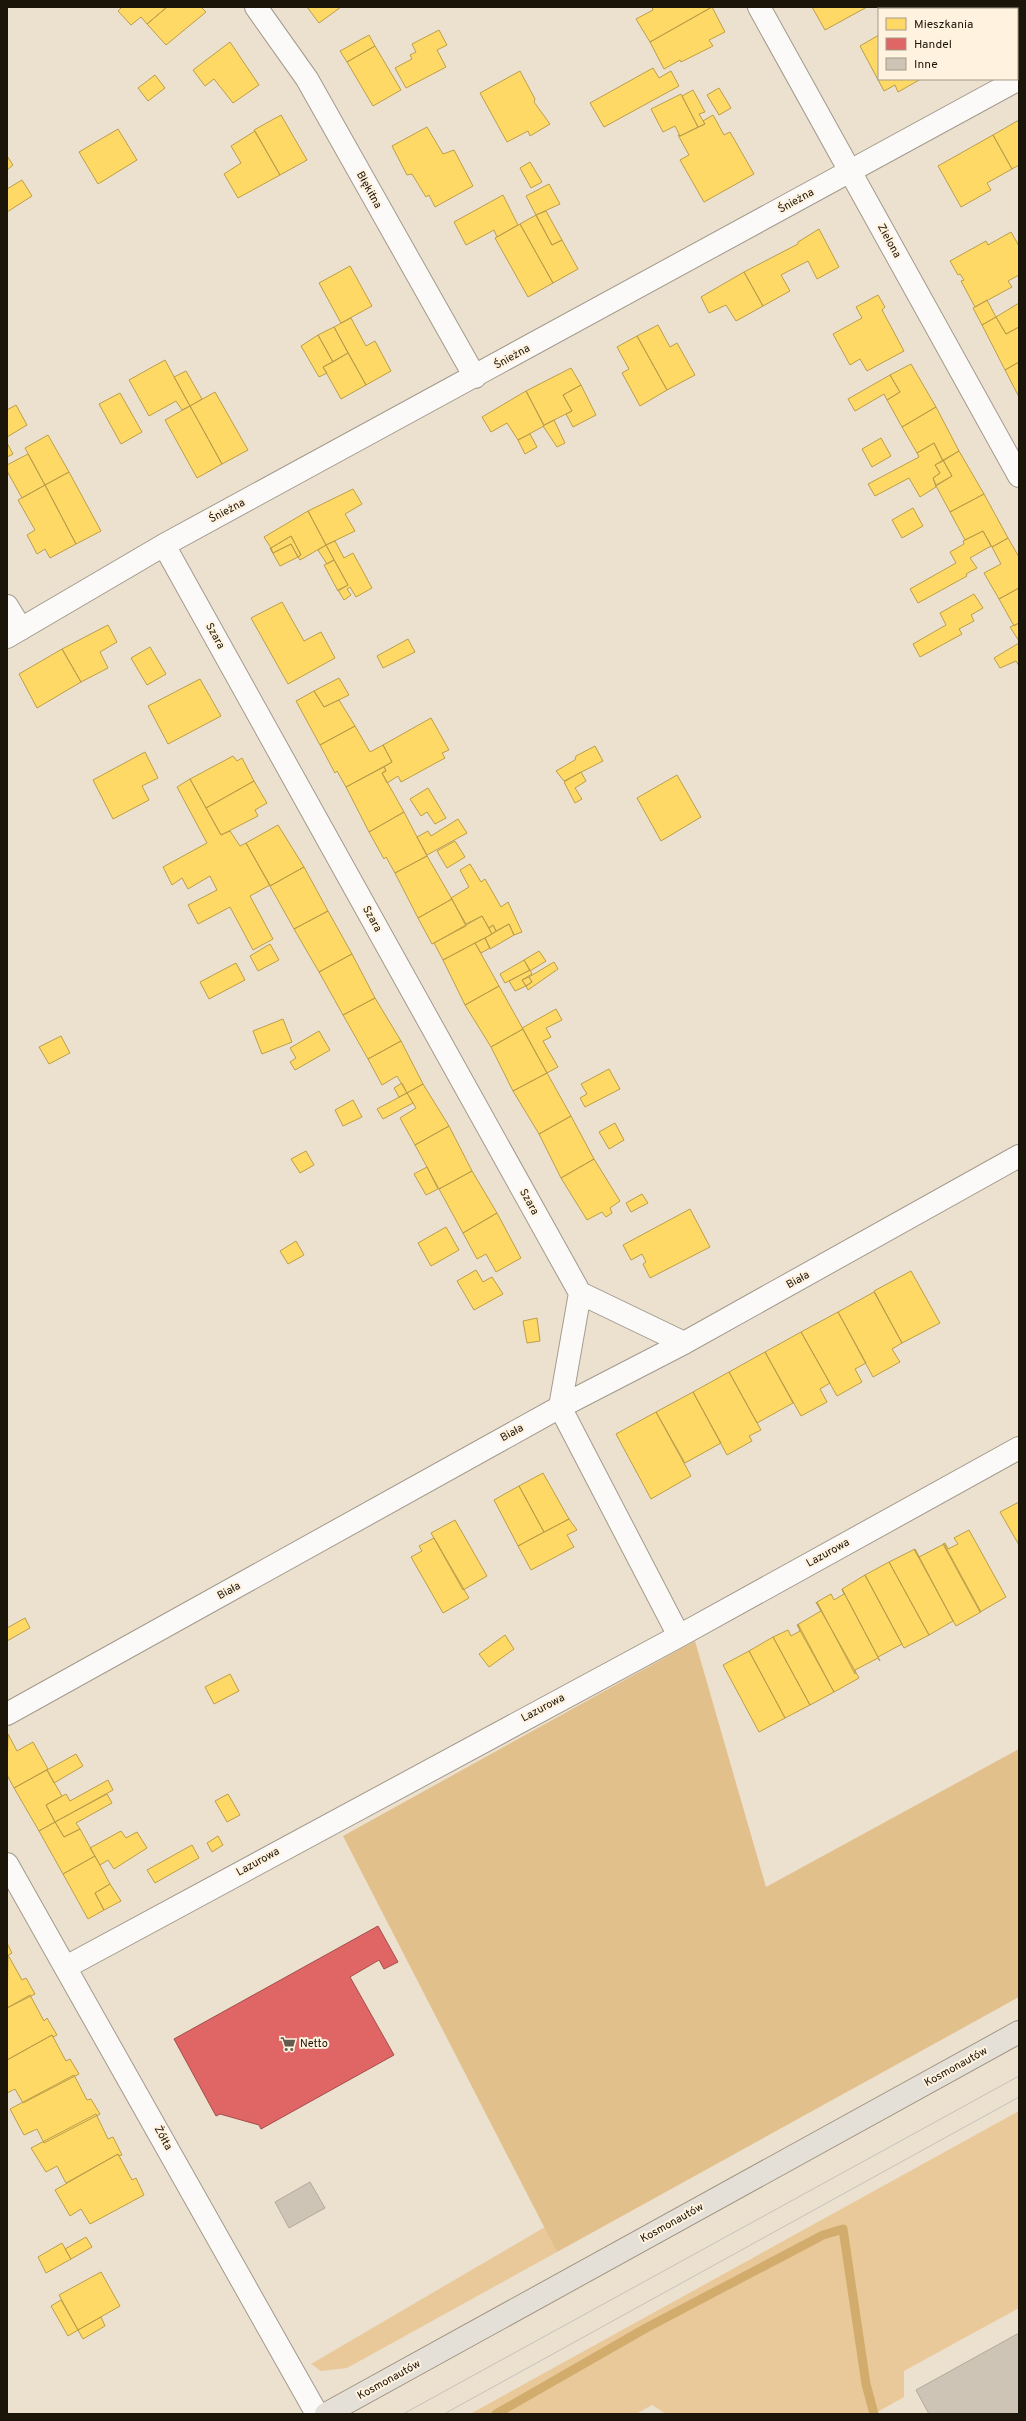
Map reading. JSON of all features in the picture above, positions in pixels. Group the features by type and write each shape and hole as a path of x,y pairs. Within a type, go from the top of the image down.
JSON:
{"main road":[{"name":"Kosmonautów","path":"326,2414 1019,2032"}],"street":[{"name":"Błękitna","path":"256,7 307,79 475,377"},
{"name":"Zielona","path":"759,7 1019,476"},
{"name":"Śnieżna","path":"14,633 164,545 475,377 1017,80"},
{"name":"Szara","path":"164,545 580,1293"},
{"path":"7,606 14,633"},
{"name":"Biała","path":"7,1714 560,1407 684,1343 1019,1156"},
{"path":"679,1636 560,1407 580,1293 684,1343"},
{"name":"Lazurowa","path":"66,1967 679,1636 1019,1448"},
{"name":"Żółta","path":"7,1864 317,2414"}],"shaded area":[{"path":"695,1641 766,1887 1019,1749 1019,1997 557,2252 343,1836"},
{"path":"1019,2111 1019,2308 904,2371 904,2397 874,2414 666,2414 652,2405 636,2414 470,2414"},
{"path":"545,2227 557,2252 347,2368 321,2371 311,2364"}],"building: Mieszkania":[{"path":"122,7 167,7 147,24 141,17 131,25 118,11"},
{"path":"167,7 201,7 206,12 166,45 147,24"},
{"path":"307,7 341,7 319,23"},
{"path":"652,7 712,7 650,42 636,19 653,10"},
{"path":"712,7 725,32 709,40 713,46 681,62 680,60 664,69 650,42"},
{"path":"812,7 867,7 825,30"},
{"path":"439,30 447,45 437,50 446,67 406,88 395,68 412,59 410,55 416,52 412,44"},
{"path":"369,35 375,46 347,62 340,51"},
{"path":"878,36 878,80 860,46"},
{"path":"230,42 259,85 233,103 214,79 205,86 193,70"},
{"path":"375,46 401,90 373,106 347,62"},
{"path":"653,68 659,78 671,71 679,86 604,127 590,103"},
{"path":"520,71 535,99 534,102 550,124 530,136 528,131 507,142 480,93"},
{"path":"155,75 165,88 148,101 138,88"},
{"path":"878,80 919,80 898,92 895,85 884,91"},
{"path":"719,88 731,108 719,115 707,95"},
{"path":"693,90 705,112 699,114 705,124 698,127 682,96"},
{"path":"681,94 698,127 680,136 675,126 663,132 651,109"},
{"path":"281,115 307,160 280,175 254,130"},
{"path":"713,115 724,135 730,132 754,174 704,202 680,160 689,155 678,135 680,136 705,124 703,121"},
{"path":"1019,120 1019,165 1012,169 993,135"},
{"path":"427,127 443,154 454,150 473,186 435,207 429,195 426,197 412,174 407,175 392,146"},
{"path":"118,129 137,160 98,184 79,152"},
{"path":"255,131 280,175 238,198 224,174 241,163 231,146"},
{"path":"993,135 1012,169 987,183 991,190 961,207 938,166"},
{"path":"7,156 13,165 7,170"},
{"path":"530,162 542,182 531,188 520,168"},
{"path":"22,180 32,196 7,212 7,189"},
{"path":"549,184 560,204 536,215 526,196"},
{"path":"503,195 518,225 497,237 494,230 466,245 454,222"},
{"path":"546,211 562,240 552,245 536,215"},
{"path":"536,215 552,245 562,240 578,269 553,283 520,224"},
{"path":"520,224 553,283 528,297 495,238"},
{"path":"819,229 839,267 817,279 808,261 781,275 790,291 763,306 744,272 798,244 798,242"},
{"path":"1011,232 1019,246 1019,275 1008,281 1012,287 975,307 961,281 964,280 960,274 958,275 950,261 986,241 988,245"},
{"path":"350,266 372,306 341,323 319,283"},
{"path":"744,272 763,306 736,321 726,305 709,313 701,297"},
{"path":"878,295 885,307 882,310 904,351 867,371 860,359 850,365 833,334 862,318 856,307"},
{"path":"987,300 996,317 982,325 973,308"},
{"path":"1019,303 1019,327 1006,334 996,317"},
{"path":"996,317 1006,334 1019,327 1019,362 1005,370 982,325"},
{"path":"351,318 366,346 375,341 391,371 366,385 334,327"},
{"path":"658,325 670,347 677,343 695,375 667,390 637,336"},
{"path":"334,327 348,353 333,362 318,335"},
{"path":"318,335 333,362 323,367 327,373 319,377 301,346"},
{"path":"637,336 667,390 640,406 622,373 629,369 617,347"},
{"path":"348,353 366,385 341,399 323,367"},
{"path":"165,360 190,406 182,410 176,401 149,416 129,380"},
{"path":"1019,362 1019,397 1005,370"},
{"path":"911,364 936,407 902,427 887,400 900,392 890,375"},
{"path":"571,368 581,385 563,395 572,411 544,425 526,391"},
{"path":"186,371 202,399 190,406 174,377"},
{"path":"890,375 900,392 887,400 884,394 855,411 848,399"},
{"path":"581,385 596,415 573,427 566,414 572,411 563,395"},
{"path":"526,391 544,426 518,440 507,423 491,432 482,417"},
{"path":"215,392 248,450 222,464 190,406"},
{"path":"120,393 142,432 121,444 99,404"},
{"path":"16,405 27,425 7,437 7,410"},
{"path":"190,406 222,464 197,478 165,420"},
{"path":"936,407 959,451 943,461 934,443 917,453 902,427"},
{"path":"554,420 565,443 557,447 543,426"},
{"path":"530,434 537,447 525,454 518,440"},
{"path":"48,435 69,472 45,485 25,448"},
{"path":"881,438 891,456 872,467 862,449"},
{"path":"7,443 13,454 7,457"},
{"path":"934,443 943,461 935,465 940,473 933,478 936,487 920,497 909,478 875,496 868,484 919,457 917,453"},
{"path":"959,451 984,494 950,512 936,486 952,476 943,460"},
{"path":"28,454 45,485 22,498 7,471 7,465"},
{"path":"943,460 952,476 936,485 933,478 940,473 935,465"},
{"path":"69,472 101,531 76,544 45,485"},
{"path":"45,485 76,544 50,558 45,549 37,554 27,535 35,530 18,500"},
{"path":"353,489 362,504 345,514 355,531 326,545 308,511"},
{"path":"984,494 1008,538 992,547 983,531 965,540 950,512"},
{"path":"913,508 923,526 902,538 892,520"},
{"path":"308,511 326,545 300,560 298,557 301,555 291,536 271,548 264,537"},
{"path":"983,531 991,546 970,558 977,568 966,574 967,576 918,603 910,589 956,563 950,552 964,544 963,541"},
{"path":"291,536 301,555 298,557 291,544 273,553 271,548"},
{"path":"1008,538 1019,557 1019,588 999,599 984,573 1001,564 992,547"},
{"path":"335,541 344,558 353,553 372,588 356,597 350,587 347,589 351,595 344,600 338,590 348,585 326,545"},
{"path":"291,544 298,557 280,566 270,548 273,553"},
{"path":"326,545 334,560 327,564 318,550"},
{"path":"334,560 348,585 338,591 324,565"},
{"path":"1019,588 1019,623 1014,626 999,599"},
{"path":"974,594 983,608 971,615 974,621 959,629 962,634 920,657 913,644 946,625 940,613"},
{"path":"282,602 304,641 321,632 335,658 288,684 251,618"},
{"path":"1019,623 1019,641 1010,627"},
{"path":"108,625 117,642 100,652 108,668 81,682 62,649"},
{"path":"408,639 415,652 383,668 377,656"},
{"path":"1019,643 1019,666 1016,661 1000,668 994,658"},
{"path":"150,647 166,674 147,685 131,658"},
{"path":"62,649 81,682 37,708 19,674"},
{"path":"339,678 349,695 324,707 314,691"},
{"path":"200,679 221,716 168,744 148,706"},
{"path":"314,691 324,707 339,700 355,726 320,745 296,701"},
{"path":"431,718 449,750 442,753 445,758 401,782 398,776 387,783 382,773 386,771 384,767 392,762 383,745"},
{"path":"355,726 370,752 383,745 392,762 346,787 337,771 335,773 320,745"},
{"path":"595,746 603,761 564,781 556,771 575,760 576,756"},
{"path":"145,752 158,778 142,786 149,800 113,819 93,780"},
{"path":"233,756 237,761 242,758 254,781 206,808 190,779"},
{"path":"384,767 386,771 382,773 404,812 369,832 346,787"},
{"path":"581,772 586,781 575,788 582,799 575,803 564,782"},
{"path":"677,775 701,817 661,841 637,798"},
{"path":"190,779 221,835 230,831 240,846 246,843 270,885 250,896 273,939 253,950 230,907 198,924 188,905 217,890 210,876 188,889 182,878 172,885 163,867 207,843 177,787"},
{"path":"254,781 267,803 255,810 258,816 221,835 206,808"},
{"path":"428,788 446,818 435,824 427,812 421,816 410,799"},
{"path":"404,812 427,856 395,873 386,857 384,859 369,832"},
{"path":"458,819 467,833 427,855 417,837 428,831 431,836"},
{"path":"278,825 304,867 270,886 246,843"},
{"path":"455,841 465,857 447,868 437,851"},
{"path":"427,856 452,899 418,918 395,873"},
{"path":"470,864 481,882 485,879 501,907 508,902 522,932 514,935 509,924 496,931 493,925 489,928 482,916 466,924 451,898 469,887 460,870"},
{"path":"304,867 328,911 294,929 270,886"},
{"path":"452,899 466,926 432,944 418,918"},
{"path":"328,911 352,954 319,972 294,929"},
{"path":"482,916 492,934 443,960 434,943"},
{"path":"509,924 514,935 490,949 485,938"},
{"path":"493,925 496,931 492,934 489,928"},
{"path":"485,938 490,948 481,953 475,943"},
{"path":"475,943 499,986 465,1005 443,960"},
{"path":"270,944 279,960 258,971 250,956"},
{"path":"539,951 546,961 530,971 524,960"},
{"path":"352,954 375,998 343,1015 319,972"},
{"path":"524,960 530,970 505,983 500,974"},
{"path":"554,962 558,969 528,990 526,986 532,982 529,977"},
{"path":"236,963 245,980 209,999 200,982"},
{"path":"530,970 532,974 522,980 526,986 515,991 509,981"},
{"path":"529,977 532,982 526,986 522,980"},
{"path":"499,986 523,1029 491,1047 465,1005"},
{"path":"375,998 401,1041 368,1059 343,1015"},
{"path":"556,1009 562,1020 546,1028 551,1037 543,1041 558,1067 547,1073 522,1028"},
{"path":"283,1019 292,1042 262,1054 253,1031"},
{"path":"523,1029 547,1073 513,1091 491,1047"},
{"path":"319,1031 330,1050 295,1070 290,1062 296,1058 290,1048"},
{"path":"61,1036 70,1053 49,1064 39,1047"},
{"path":"401,1041 423,1084 407,1093 397,1076 382,1085 368,1059"},
{"path":"609,1069 620,1089 585,1107 580,1098 587,1094 581,1084"},
{"path":"547,1073 571,1116 539,1134 513,1091"},
{"path":"402,1083 407,1093 399,1097 394,1088"},
{"path":"423,1084 449,1126 415,1145 400,1118 416,1108 407,1093"},
{"path":"407,1093 413,1103 383,1119 377,1109"},
{"path":"353,1100 362,1117 343,1126 335,1110"},
{"path":"571,1116 594,1159 561,1178 539,1134"},
{"path":"615,1123 624,1140 609,1149 599,1132"},
{"path":"449,1126 472,1171 439,1189 415,1145"},
{"path":"306,1151 314,1165 300,1173 291,1159"},
{"path":"594,1159 620,1201 610,1208 612,1213 606,1217 602,1212 587,1220 561,1178"},
{"path":"427,1167 438,1189 426,1195 414,1174"},
{"path":"472,1171 497,1213 463,1233 439,1189"},
{"path":"642,1194 648,1203 631,1212 626,1203"},
{"path":"690,1209 710,1247 650,1278 643,1264 646,1262 642,1254 631,1260 623,1245"},
{"path":"497,1213 521,1258 496,1272 486,1254 477,1259 463,1233"},
{"path":"446,1227 459,1250 431,1266 418,1243"},
{"path":"296,1241 304,1255 288,1264 280,1251"},
{"path":"476,1270 483,1282 492,1277 503,1294 474,1310 457,1281"},
{"path":"911,1271 940,1323 902,1343 874,1291"},
{"path":"874,1292 902,1343 892,1349 900,1362 873,1377 838,1312"},
{"path":"838,1312 866,1363 855,1369 862,1382 837,1396 801,1332"},
{"path":"537,1318 540,1341 527,1343 523,1321"},
{"path":"801,1332 830,1383 820,1389 827,1402 801,1416 765,1352"},
{"path":"765,1352 793,1403 757,1423 729,1372"},
{"path":"729,1372 761,1430 749,1436 752,1441 727,1455 693,1392"},
{"path":"693,1392 721,1443 685,1463 656,1412"},
{"path":"656,1412 691,1476 651,1499 616,1434"},
{"path":"543,1473 569,1519 544,1532 519,1486"},
{"path":"519,1486 544,1532 518,1546 494,1500"},
{"path":"1019,1502 1019,1545 1000,1512"},
{"path":"569,1519 577,1530 567,1535 574,1547 531,1570 518,1546"},
{"path":"455,1520 487,1576 463,1590 431,1533"},
{"path":"969,1530 1006,1597 980,1612 943,1544 945,1543 948,1549 958,1544 954,1538"},
{"path":"434,1538 469,1598 443,1613 411,1557 422,1551 419,1546"},
{"path":"944,1544 981,1612 956,1626 914,1549 919,1557"},
{"path":"915,1549 953,1621 929,1635 889,1562"},
{"path":"889,1562 929,1635 904,1648 865,1575"},
{"path":"865,1575 902,1644 878,1657 842,1589"},
{"path":"842,1589 880,1661 878,1658 855,1670 855,1674 817,1602 831,1594 834,1600 844,1594"},
{"path":"816,1602 859,1678 834,1692 797,1625 821,1611"},
{"path":"25,1618 30,1628 7,1641 7,1628"},
{"path":"798,1624 834,1692 810,1705 773,1637 788,1630 791,1636 800,1631"},
{"path":"505,1635 514,1649 489,1667 479,1654"},
{"path":"773,1637 810,1705 785,1718 749,1651"},
{"path":"749,1651 785,1718 759,1732 723,1665"},
{"path":"230,1674 239,1691 214,1704 205,1687"},
{"path":"8,1734 17,1751 33,1742 48,1769 14,1788 7,1775"},
{"path":"76,1754 83,1766 54,1783 47,1770"},
{"path":"47,1770 62,1796 46,1805 55,1822 39,1831 14,1788"},
{"path":"108,1780 113,1790 55,1822 46,1805 66,1794 70,1801"},
{"path":"107,1794 112,1803 76,1823 80,1829 64,1837 55,1822"},
{"path":"228,1794 240,1815 227,1822 215,1801"},
{"path":"55,1822 64,1837 80,1829 95,1856 63,1874 39,1831"},
{"path":"121,1831 126,1838 137,1832 147,1848 114,1869 108,1860 100,1865 90,1848"},
{"path":"218,1836 223,1845 212,1852 207,1843"},
{"path":"192,1845 199,1858 155,1883 147,1870"},
{"path":"95,1856 110,1884 95,1893 104,1910 88,1919 63,1874"},
{"path":"110,1884 121,1901 104,1910 95,1893"},
{"path":"7,1943 12,1953 7,1956"},
{"path":"8,1955 22,1980 26,1978 35,1994 7,2008"},
{"path":"30,1995 44,2021 47,2018 57,2035 53,2037 52,2035 7,2060 7,2008"},
{"path":"52,2035 66,2061 70,2059 79,2074 23,2103 15,2089 7,2093 7,2060"},
{"path":"74,2075 87,2100 91,2099 100,2114 44,2143 37,2129 24,2135 10,2109"},
{"path":"96,2114 108,2139 113,2137 122,2155 119,2156 118,2154 66,2183 57,2166 46,2172 31,2148"},
{"path":"118,2154 132,2180 136,2178 144,2195 90,2224 81,2209 70,2216 55,2190"},
{"path":"86,2237 92,2247 71,2259 65,2249"},
{"path":"62,2243 71,2259 46,2273 38,2257"},
{"path":"101,2272 120,2306 78,2330 59,2295"},
{"path":"61,2300 78,2330 68,2336 51,2306"},
{"path":"101,2317 105,2326 83,2339 78,2330"}],"building: Handel":[{"path":"378,1926 398,1962 384,1969 379,1960 350,1977 394,2055 261,2129 259,2125 220,2114 216,2116 174,2039"}],"building: Inne":[{"path":"310,2182 325,2208 289,2228 275,2202"},
{"path":"1019,2333 1019,2414 929,2414 916,2390"}],"waterway":[{"path":"496,2414 646,2328 823,2235 843,2229 866,2384 874,2414"}],"tram line":[{"path":"403,2414 1019,2076"},
{"path":"444,2414 1019,2097"}],"place":[{"name":"Netto","path":"288,2044"}]}
